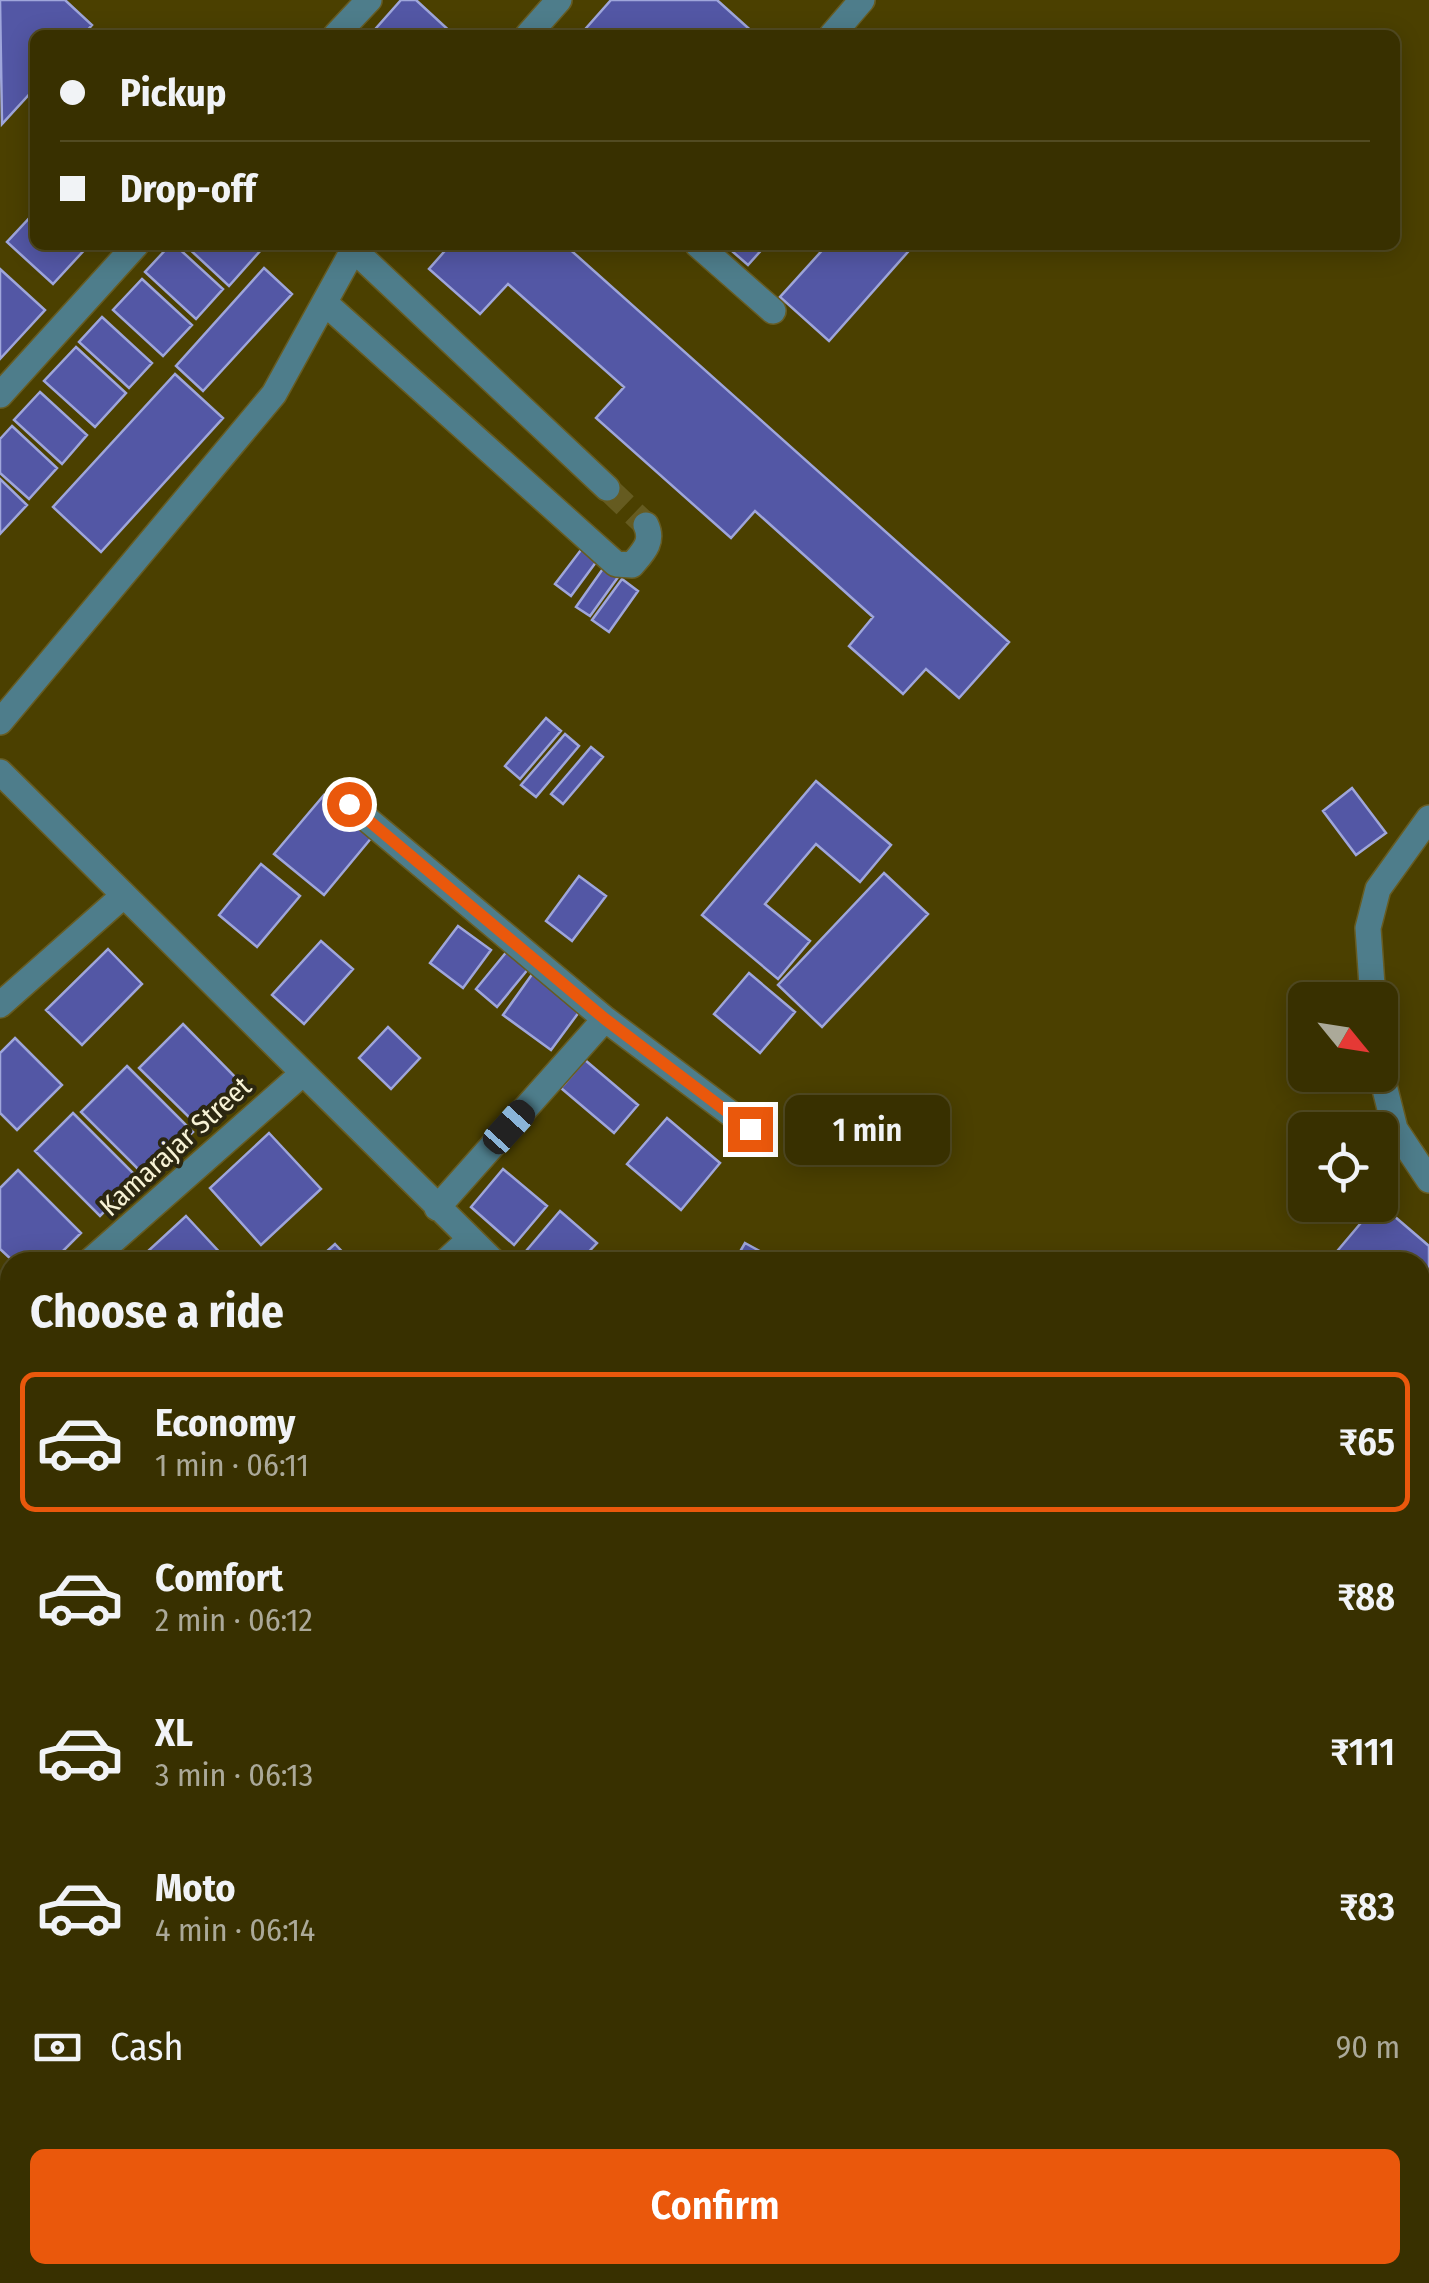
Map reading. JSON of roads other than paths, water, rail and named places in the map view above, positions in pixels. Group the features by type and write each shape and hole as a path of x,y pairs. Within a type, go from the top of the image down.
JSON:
{"street":[{"path":"341,30 370,0"},
{"path":"532,30 558,0"},
{"path":"836,30 862,0"},
{"path":"0,395 131,250"},
{"path":"0,722 274,394 353,250"},
{"path":"358,250 607,488"},
{"path":"704,250 773,311"},
{"path":"325,302 616,564 632,564 648,546 650,532 646,525"},
{"path":"0,772 482,1252"},
{"path":"349,804 605,1019 750,1129"},
{"path":"1371,982 1368,928 1378,889 1429,818"},
{"path":"0,1005 124,896"},
{"path":"437,1208 605,1019"},
{"name":"Kamarajar Street","path":"100,1252 302,1074"},
{"path":"1385,1092 1394,1129 1429,1180"},
{"path":"455,1252 468,1240"}],"tunnel":[{"path":"607,488 646,525"}]}
